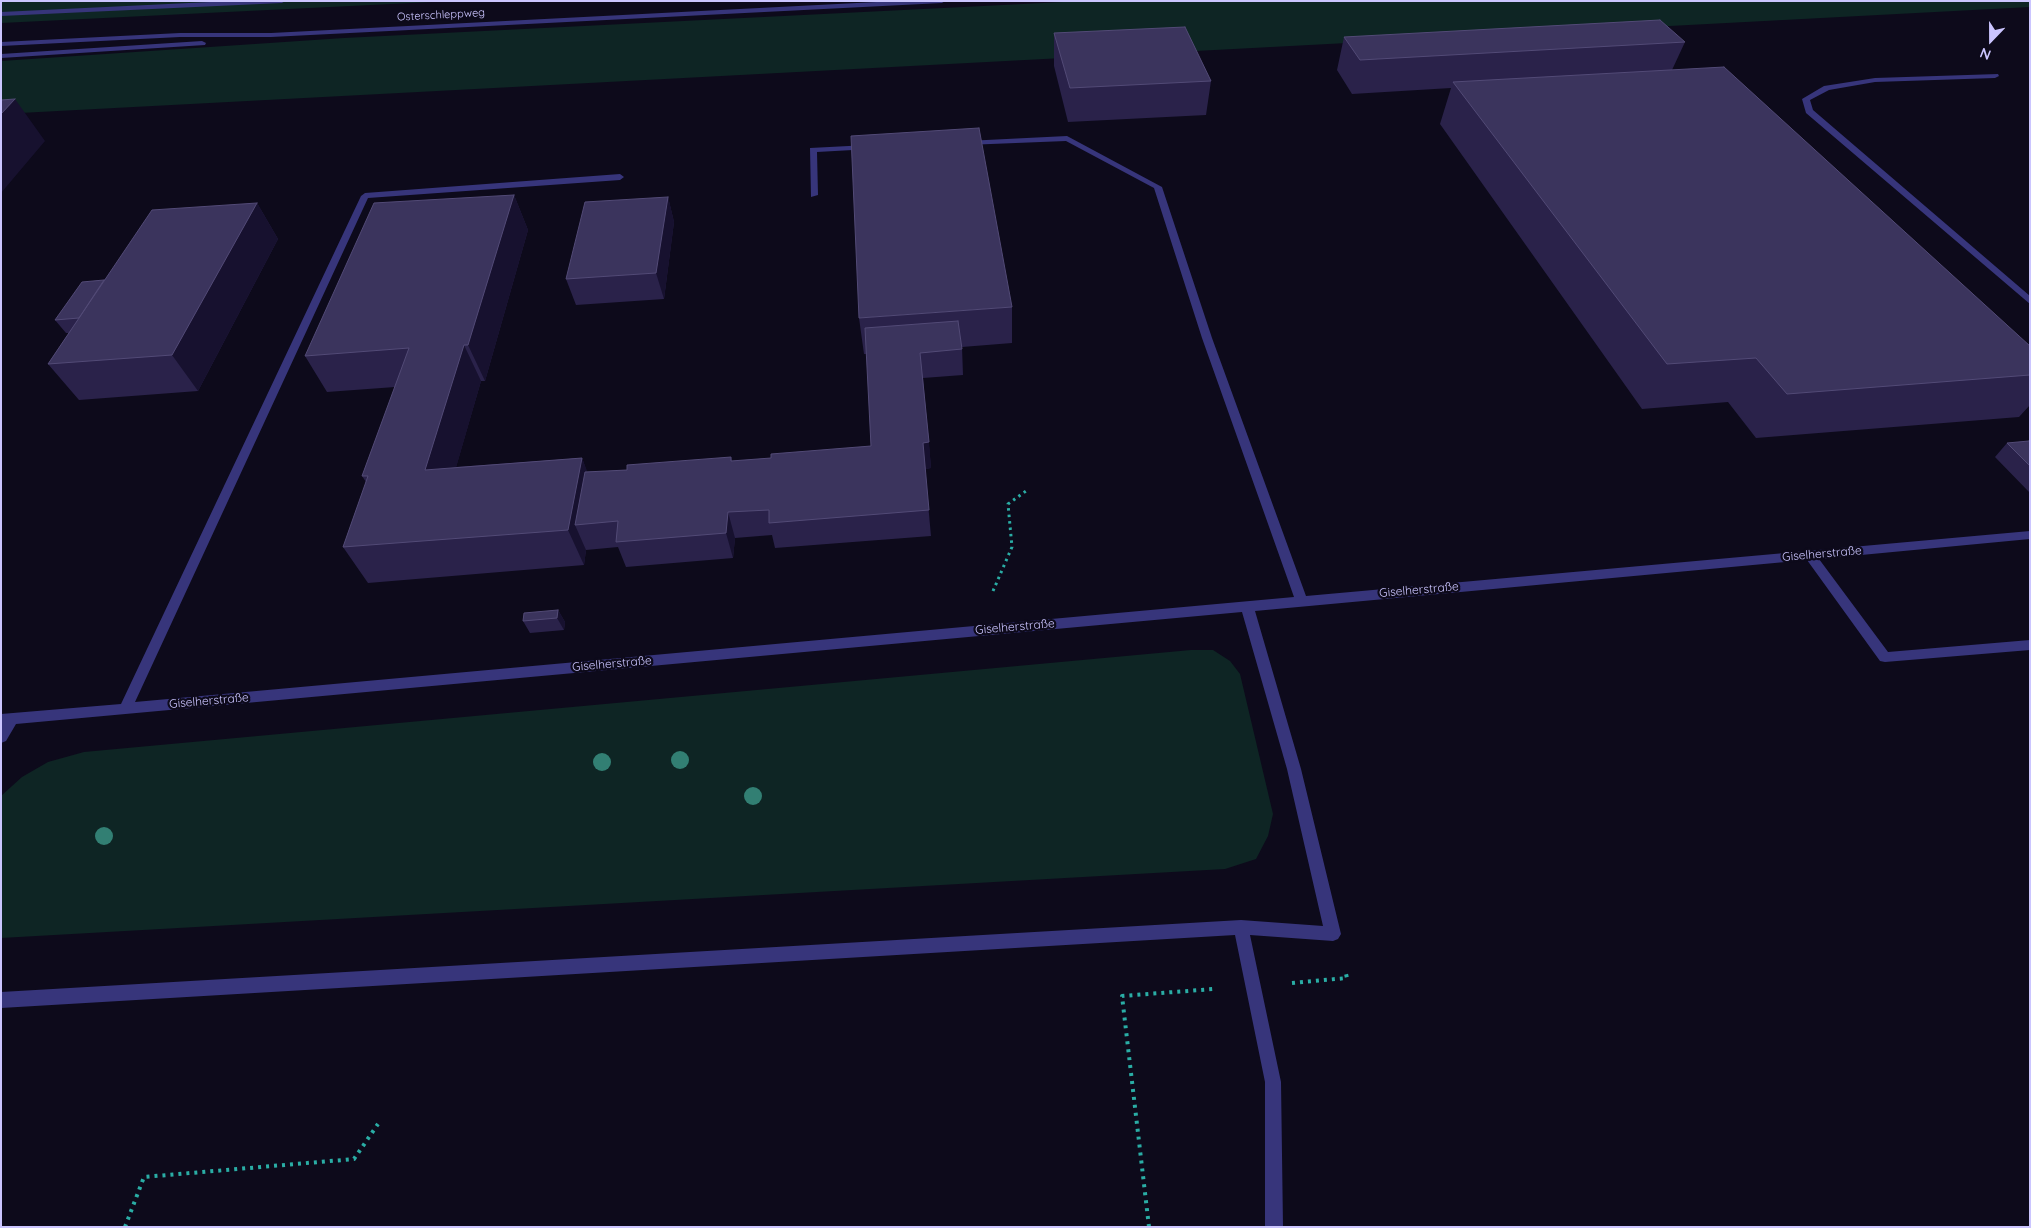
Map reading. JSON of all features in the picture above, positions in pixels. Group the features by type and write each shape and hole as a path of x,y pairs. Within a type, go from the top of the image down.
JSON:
{"street":[{"path":"1,14 282,1"},
{"name":"Osterschleppweg","path":"1,44 180,36 271,35 942,1"},
{"name":"Osterschleppweg","path":"1,56 176,45 271,35"},
{"path":"1995,76 1875,80 1827,88 1806,98 1809,111 2030,301"},
{"path":"960,143 1067,138 1158,187 1207,338 1302,601"},
{"path":"814,195 813,150 882,147"},
{"path":"125,708 365,196 620,177"},
{"name":"Giselherstraße","path":"6,719 2030,535"},
{"path":"1810,555 1886,657 2030,645"},
{"path":"1,1000 1241,927 1334,934 1294,769 1247,606"},
{"path":"1,738 6,719"},
{"path":"1241,927 1273,1082 1274,1227"}],"path":[{"path":"992,593 1012,547 1008,504 1026,491"},
{"path":"1149,1227 1122,996 1347,978 1334,934"},
{"path":"125,1227 144,1176 354,1159 378,1124"}],"green space":[{"path":"1,1 453,1 1,23"},
{"path":"1083,1 2030,1 2030,7 1,114 1,61 344,38"},
{"path":"1191,650 1213,650 1230,661 1240,674 1273,814 1268,836 1256,859 1225,869 1,938 1,796 22,777 48,762 84,752"}],"building":[{"path":"1660,20 1685,42 1360,60 1344,37"},
{"path":"1185,27 1211,81 1070,88 1054,33"},
{"path":"1724,67 2030,346 2030,375 1787,394 1756,358 1667,364 1453,82"},
{"path":"15,99 1,114 1,100"},
{"path":"979,128 1012,307 859,318 851,136"},
{"path":"514,195 468,345 464,345 425,470 582,458 568,530 343,547 368,476 362,476 409,348 305,356 374,203"},
{"path":"668,197 656,273 566,279 585,202"},
{"path":"257,203 172,355 48,364 152,210"},
{"path":"104,280 79,318 55,320 82,282"},
{"path":"958,321 962,349 920,353 929,442 923,443 929,510 769,523 769,510 728,512 726,533 616,542 618,521 575,525 585,472 627,470 627,465 731,457 731,461 771,458 771,454 871,446 865,328"},
{"path":"2030,442 2030,466 2007,443"},
{"path":"558,610 557,618 523,621 524,613"}]}
